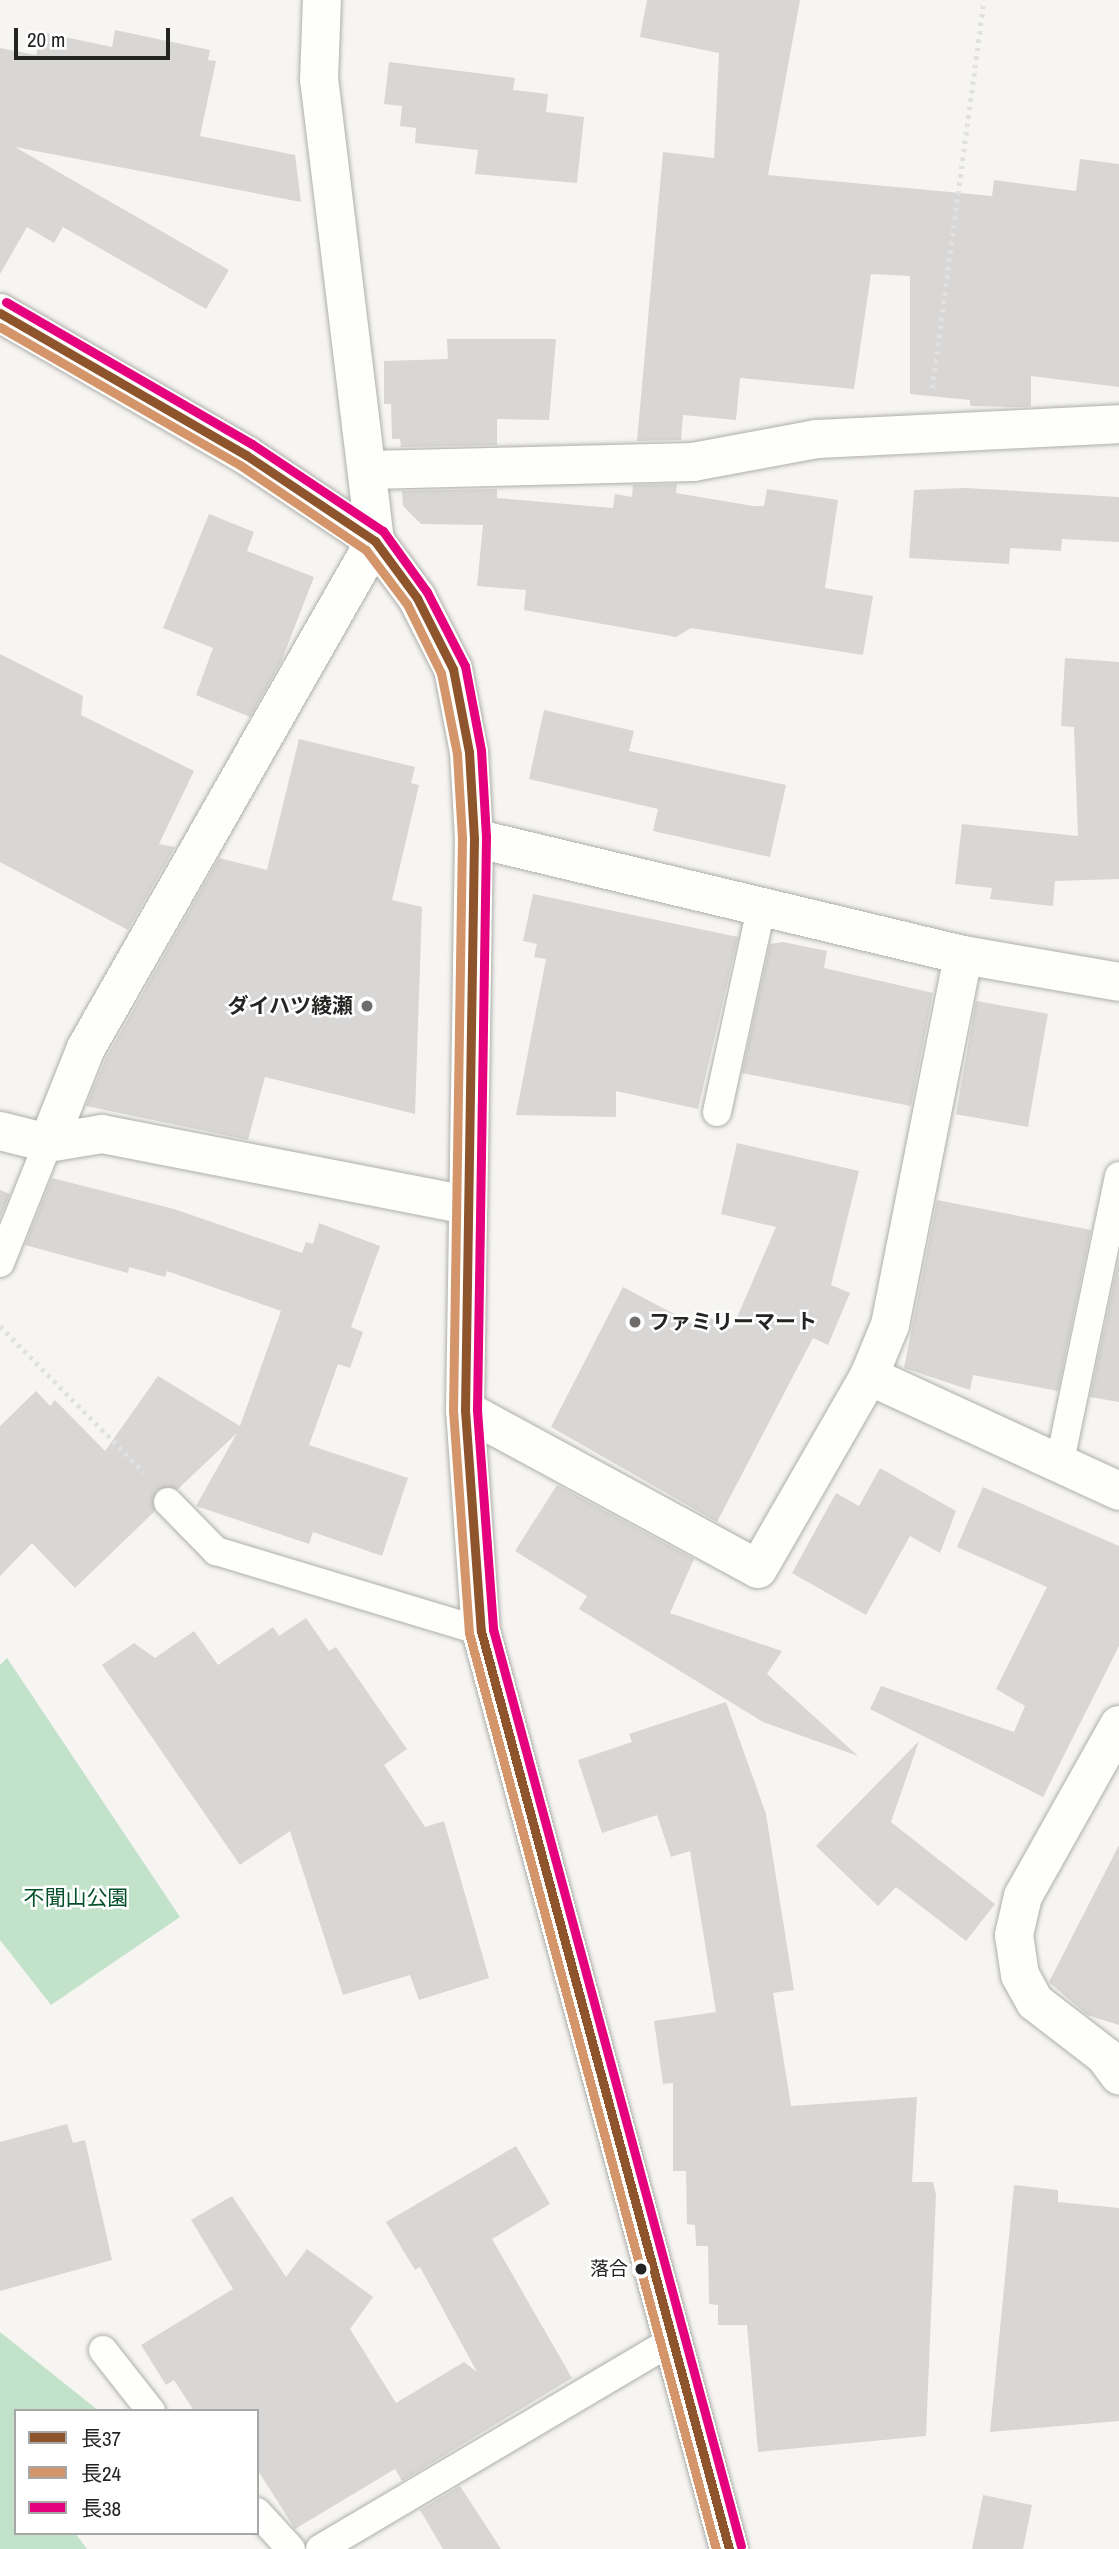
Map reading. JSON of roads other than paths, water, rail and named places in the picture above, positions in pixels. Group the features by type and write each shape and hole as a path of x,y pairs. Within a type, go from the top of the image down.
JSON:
{"street":[{"path":"48,1143 86,1048 375,541 369,470 319,80 322,0"},
{"path":"0,313 246,455 375,541 417,598 453,669 469,752 474,838 465,1410 481,1631 729,2549"},
{"path":"369,470 693,462 817,439 927,430 1119,424"},
{"path":"474,838 962,955 1119,982"},
{"path":"465,1410 758,1569 869,1376 890,1325 962,955"},
{"path":"0,1131 48,1143 102,1134 468,1205"},
{"path":"869,1376 1059,1466 1119,1491"},
{"path":"1116,1736 1023,1896 1014,1935 1020,1975 1035,2002 1105,2056 1119,2075"}],"lane":[{"path":"717,1112 761,908"},
{"path":"0,1263 48,1143"},
{"path":"1059,1466 1119,1176"},
{"path":"168,1502 216,1551 481,1631"},
{"path":"320,2549 674,2340"},
{"path":"103,2350 149,2409"},
{"path":"259,2514 291,2549"}],"place":[{"name":"ダイハツ綾瀬","path":"367,1006"},
{"name":"ファミリーマート","path":"635,1322"},
{"name":"落合","path":"641,2269"}],"park label":[{"name":"不聞山公園","path":"76,1898"}]}
